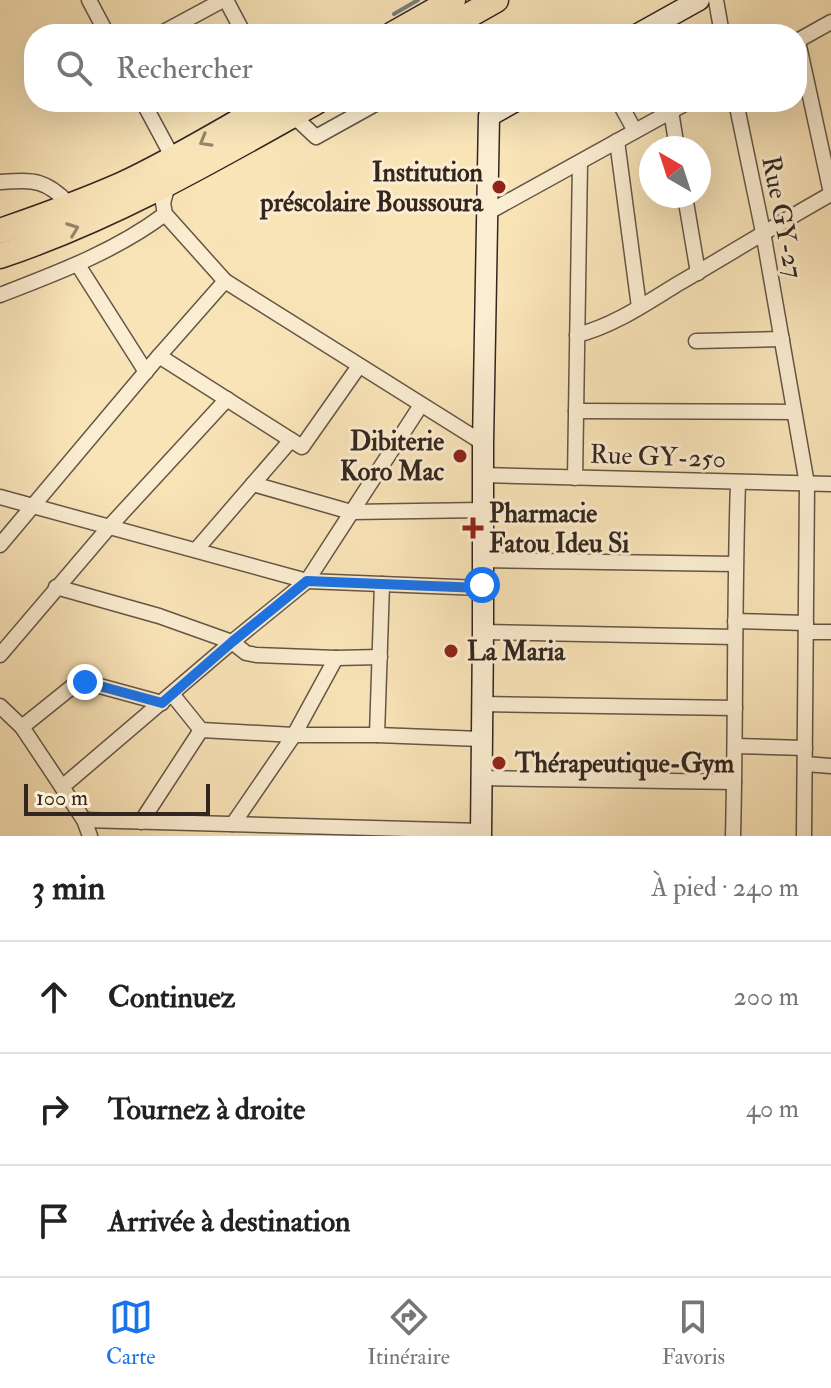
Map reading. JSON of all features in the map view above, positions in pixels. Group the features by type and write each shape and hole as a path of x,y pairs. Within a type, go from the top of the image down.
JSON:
{"highway":[{"path":"411,24 453,0"},
{"path":"454,24 496,0"},
{"path":"1,231 122,184 274,112"},
{"path":"0,256 86,224 168,185 277,112"}],"street":[{"path":"89,0 102,24"},
{"path":"179,24 225,0 238,24"},
{"path":"656,24 699,0"},
{"path":"716,0 720,24"},
{"path":"807,35 831,22"},
{"path":"577,335 604,326 639,307 831,193 807,82"},
{"path":"148,112 173,158"},
{"path":"285,112 316,137 361,112"},
{"path":"84,820 141,822 201,830 233,824 285,831 481,833 482,475 487,213 484,112"},
{"path":"625,112 635,131"},
{"path":"487,213 669,112"},
{"path":"671,112 675,136"},
{"name":"Rue GY-27","path":"738,112 763,232 807,484 804,836"},
{"path":"817,123 831,115"},
{"path":"617,141 639,307"},
{"path":"575,478 580,162"},
{"path":"0,182 43,183 58,192 70,205"},
{"path":"168,185 163,203 165,214 225,281 483,443"},
{"path":"687,208 698,273"},
{"path":"0,295 78,265 165,214"},
{"path":"78,265 146,372"},
{"path":"0,545 225,281"},
{"path":"696,341 782,339"},
{"path":"159,356 302,447 359,366"},
{"path":"0,655 110,526 227,399"},
{"path":"62,787 307,581 421,405"},
{"path":"576,411 794,412"},
{"path":"196,550 291,440"},
{"name":"Rue GY-250","path":"482,475 831,484"},
{"path":"733,836 738,483"},
{"path":"253,484 351,512 482,510"},
{"path":"0,496 307,581 481,588 482,585"},
{"path":"482,560 735,564"},
{"path":"377,735 382,584"},
{"path":"56,587 159,616 232,642 246,653 264,657 380,657"},
{"path":"735,621 831,632"},
{"path":"483,632 735,637"},
{"path":"233,824 294,735 336,658"},
{"path":"22,727 78,682 85,682 167,699 201,730 481,739"},
{"path":"481,704 735,708"},
{"path":"0,706 22,727 84,820 90,836"},
{"path":"141,822 201,730"},
{"path":"736,746 805,748"},
{"path":"805,764 831,766"},
{"path":"480,778 734,782"}],"waterway":[{"path":"394,14 418,0"}],"place":[{"name":"Institution préscolaire Boussoura","path":"499,187"},
{"name":"Dibiterie Koro Mac","path":"460,456"},
{"name":"Pharmacie Fatou Ideu Si","path":"473,528"},
{"name":"La Maria","path":"451,651"},
{"name":"Thérapeutique-Gym","path":"499,763"}],"route":[{"path":"85,682 162,703 307,581 481,588 482,585"}]}
